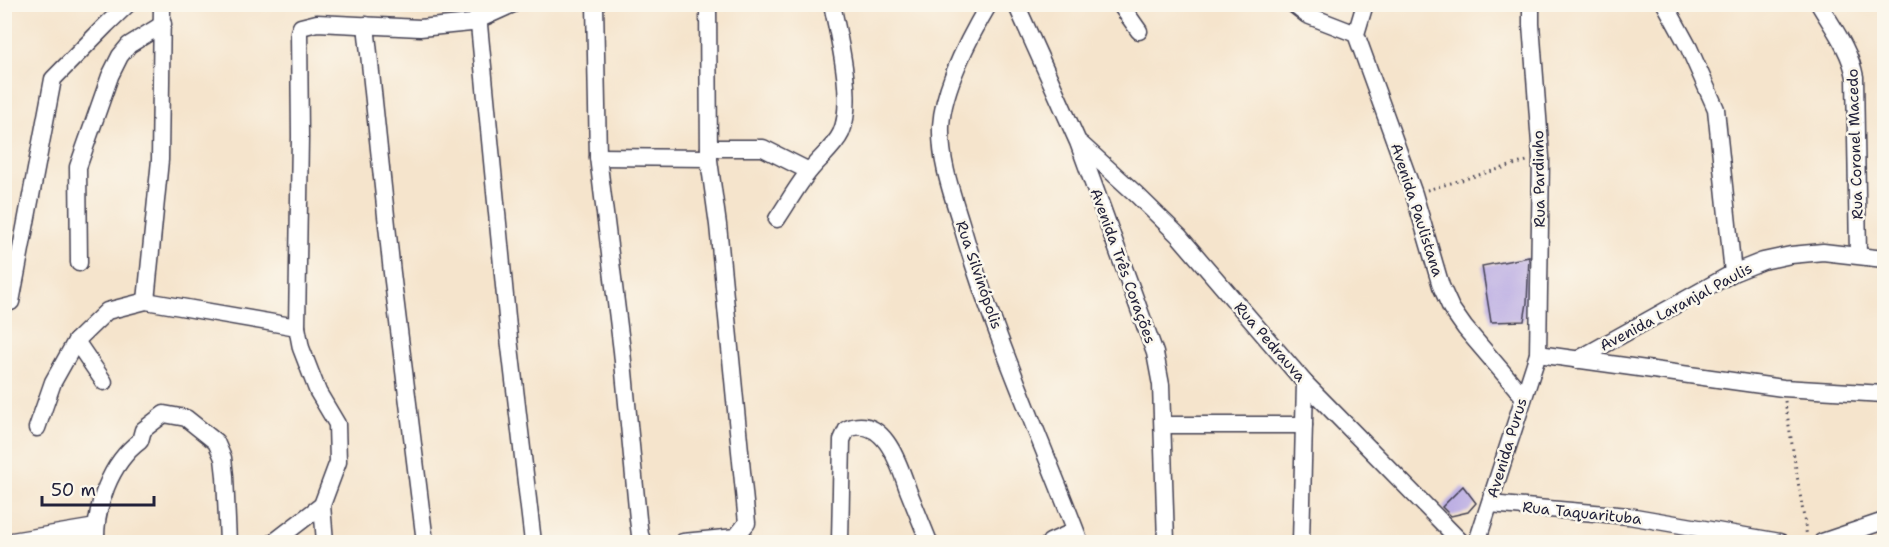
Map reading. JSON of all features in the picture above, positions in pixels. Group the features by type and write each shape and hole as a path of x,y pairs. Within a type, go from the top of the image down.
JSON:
{"street":[{"path":"10,302 52,79 128,4"},
{"path":"146,301 160,160 162,4"},
{"path":"325,543 322,505 338,462 337,424 318,392 301,348 297,327 300,137 298,32 302,27 317,23 420,28 471,23 477,12 513,4"},
{"path":"595,4 598,157 622,351 640,536 643,543"},
{"path":"683,543 736,537 747,523 709,153 708,4"},
{"path":"777,219 809,171 840,136 847,110 843,60 832,4"},
{"name":"Rua Silvinópolis","path":"989,4 968,41 946,97 941,123 944,166 974,269 1077,537"},
{"name":"Avenida Três Corações","path":"1016,4 1078,142 1155,353 1161,385 1166,543"},
{"path":"1119,4 1139,31"},
{"path":"1293,4 1307,15 1356,34 1365,4"},
{"name":"Rua Pardinho","path":"1531,4 1541,157 1538,354"},
{"path":"1665,4 1689,48 1716,109 1734,273"},
{"name":"Rua Coronel Macedo","path":"1820,4 1845,47 1852,62 1855,77 1858,255"},
{"path":"477,12 508,338 533,543"},
{"path":"79,263 78,167 85,147 110,76 120,56 129,45 163,24"},
{"path":"366,25 391,261 425,543"},
{"name":"Avenida Paulistana","path":"1356,34 1414,194 1441,286 1451,308 1465,328 1523,396"},
{"name":"Rua Pedrauva","path":"1078,142 1137,194 1179,236 1305,383 1461,543"},
{"path":"598,157 709,153 763,148 809,171"},
{"name":"Avenida Laranjal Paulis","path":"1577,360 1734,273 1763,261 1823,252 1884,259"},
{"path":"37,428 53,382 76,340 107,311 146,301 297,327"},
{"path":"76,340 104,382"},
{"path":"1538,354 1783,388 1884,394"},
{"name":"Avenida Purus","path":"1477,543 1538,354"},
{"path":"1301,543 1305,383"},
{"path":"6,543 96,535 105,492 118,466 132,447 140,441 143,430 164,414 186,418 216,442 223,458 228,543"},
{"path":"1163,424 1304,425"},
{"path":"840,543 842,440 847,429 856,425 878,433 889,445 898,462 929,543"},
{"name":"Rua Taquarituba","path":"1490,504 1629,516 1780,543"},
{"path":"274,543 322,505"},
{"path":"1822,543 1884,521"},
{"path":"1050,543 1077,537"}],"path":[{"path":"1414,194 1541,157"},
{"path":"1783,388 1808,543"}],"building":[{"path":"1529,257 1524,321 1491,322 1482,266"},
{"path":"1463,486 1476,503 1468,512 1451,516 1442,507"}]}
